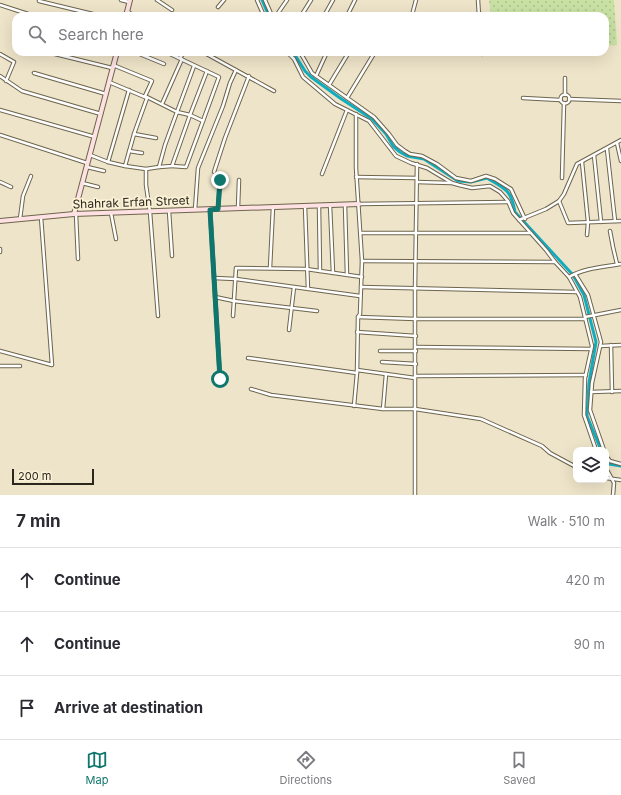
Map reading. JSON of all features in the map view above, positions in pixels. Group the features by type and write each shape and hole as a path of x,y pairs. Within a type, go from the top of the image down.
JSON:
{"street":[{"path":"121,0 130,1 127,12"},
{"path":"157,0 172,10"},
{"path":"218,7 224,0"},
{"path":"257,0 262,12"},
{"path":"265,0 270,12"},
{"path":"279,12 287,0"},
{"path":"304,12 311,0"},
{"path":"326,12 333,0"},
{"path":"349,12 355,0"},
{"path":"413,12 416,0"},
{"path":"478,0 479,12"},
{"path":"39,1 84,12"},
{"path":"0,5 22,12"},
{"path":"0,54 14,62 6,81"},
{"path":"65,56 113,67 152,81 145,96 147,98 134,134 125,166"},
{"path":"78,259 75,214 116,56"},
{"path":"145,56 164,64"},
{"path":"90,155 108,162 146,169 172,166 186,167 219,77 175,56"},
{"path":"162,104 182,56"},
{"path":"210,56 274,91"},
{"path":"291,56 303,77 335,104 369,121 396,156 427,168 452,183"},
{"path":"304,56 312,73 373,117 405,152 422,156 437,164 456,178 472,180 486,176 495,179 511,189 522,220 530,233 570,277 576,292 580,297 592,346 586,376 584,415 595,447"},
{"path":"316,76 325,56"},
{"path":"329,85 347,56"},
{"path":"347,98 373,56"},
{"path":"159,167 165,145 194,66"},
{"path":"195,210 198,168 236,70"},
{"path":"172,166 207,72"},
{"path":"34,73 106,94"},
{"path":"214,172 225,138 249,76"},
{"path":"0,78 22,91 101,114"},
{"path":"560,100 564,95 565,78"},
{"path":"109,82 162,104 177,112 202,121"},
{"path":"108,162 130,90"},
{"path":"564,95 569,99 621,101"},
{"path":"523,98 560,100 564,104 562,178"},
{"path":"564,104 568,102 569,99"},
{"path":"0,110 95,137"},
{"path":"322,174 347,110"},
{"path":"354,406 357,371 357,332 358,317 360,314 362,277 359,204 356,177 356,114"},
{"path":"369,121 373,117"},
{"path":"134,134 156,138"},
{"path":"0,135 104,171"},
{"path":"522,220 559,201 564,194 577,164 621,140"},
{"path":"617,143 621,161"},
{"path":"607,149 615,221"},
{"path":"129,151 142,153"},
{"path":"594,154 601,222"},
{"path":"582,162 588,222 587,235"},
{"path":"415,495 415,289 417,164"},
{"path":"146,169 146,185 150,212 158,316"},
{"path":"20,220 23,196 31,176"},
{"path":"356,177 417,178"},
{"path":"218,209 220,180"},
{"path":"238,208 239,180"},
{"path":"0,182 11,186"},
{"path":"417,182 452,183 472,188 490,186 500,192 508,202 513,213 522,220"},
{"path":"82,183 98,187"},
{"path":"559,201 568,223 621,221"},
{"path":"359,204 508,202"},
{"path":"345,204 347,275"},
{"name":"Shahrak Erfan Street","path":"0,221 75,214 359,204"},
{"path":"319,205 320,271"},
{"path":"330,205 333,273"},
{"path":"305,206 306,269 308,289"},
{"path":"270,268 273,207"},
{"path":"210,210 220,379"},
{"path":"169,211 172,256"},
{"path":"112,213 116,239"},
{"path":"0,351 52,365 41,217"},
{"path":"570,277 598,268 619,264 613,247 610,230"},
{"path":"360,233 530,233"},
{"path":"362,260 555,262"},
{"path":"234,316 236,268 306,269 362,277"},
{"path":"576,274 588,295 601,342 591,392 590,410 603,447"},
{"path":"214,278 236,279 360,296"},
{"path":"289,330 294,287"},
{"path":"361,287 576,292"},
{"path":"215,297 234,301 317,311"},
{"path":"358,317 585,318 621,310"},
{"path":"357,332 416,336"},
{"path":"611,345 612,392"},
{"path":"600,346 621,345"},
{"path":"416,347 591,348"},
{"path":"380,351 416,351"},
{"path":"248,358 416,377 586,376"},
{"path":"382,362 416,364"},
{"path":"0,366 20,366"},
{"path":"383,409 386,374"},
{"path":"251,389 271,395 354,406 383,409 415,409 481,419 542,446 550,453 573,465"},
{"path":"591,392 621,391"},
{"path":"609,460 621,464"},
{"path":"609,473 614,483 613,495"},
{"path":"609,478 621,480"}],"green space":[{"path":"489,0 614,0 617,45 609,46 609,12 490,12"}],"waterway":[{"path":"262,0 267,12"},
{"path":"296,56 305,71 311,77 372,119 386,134 393,146 400,152 407,156 424,159 458,181 471,182 487,178 507,191 512,199 515,212 573,275 584,295 596,342 589,383 587,416 600,447"},
{"path":"609,464 621,466"}],"route":[{"path":"220,180 218,209 210,210 220,379"}]}
